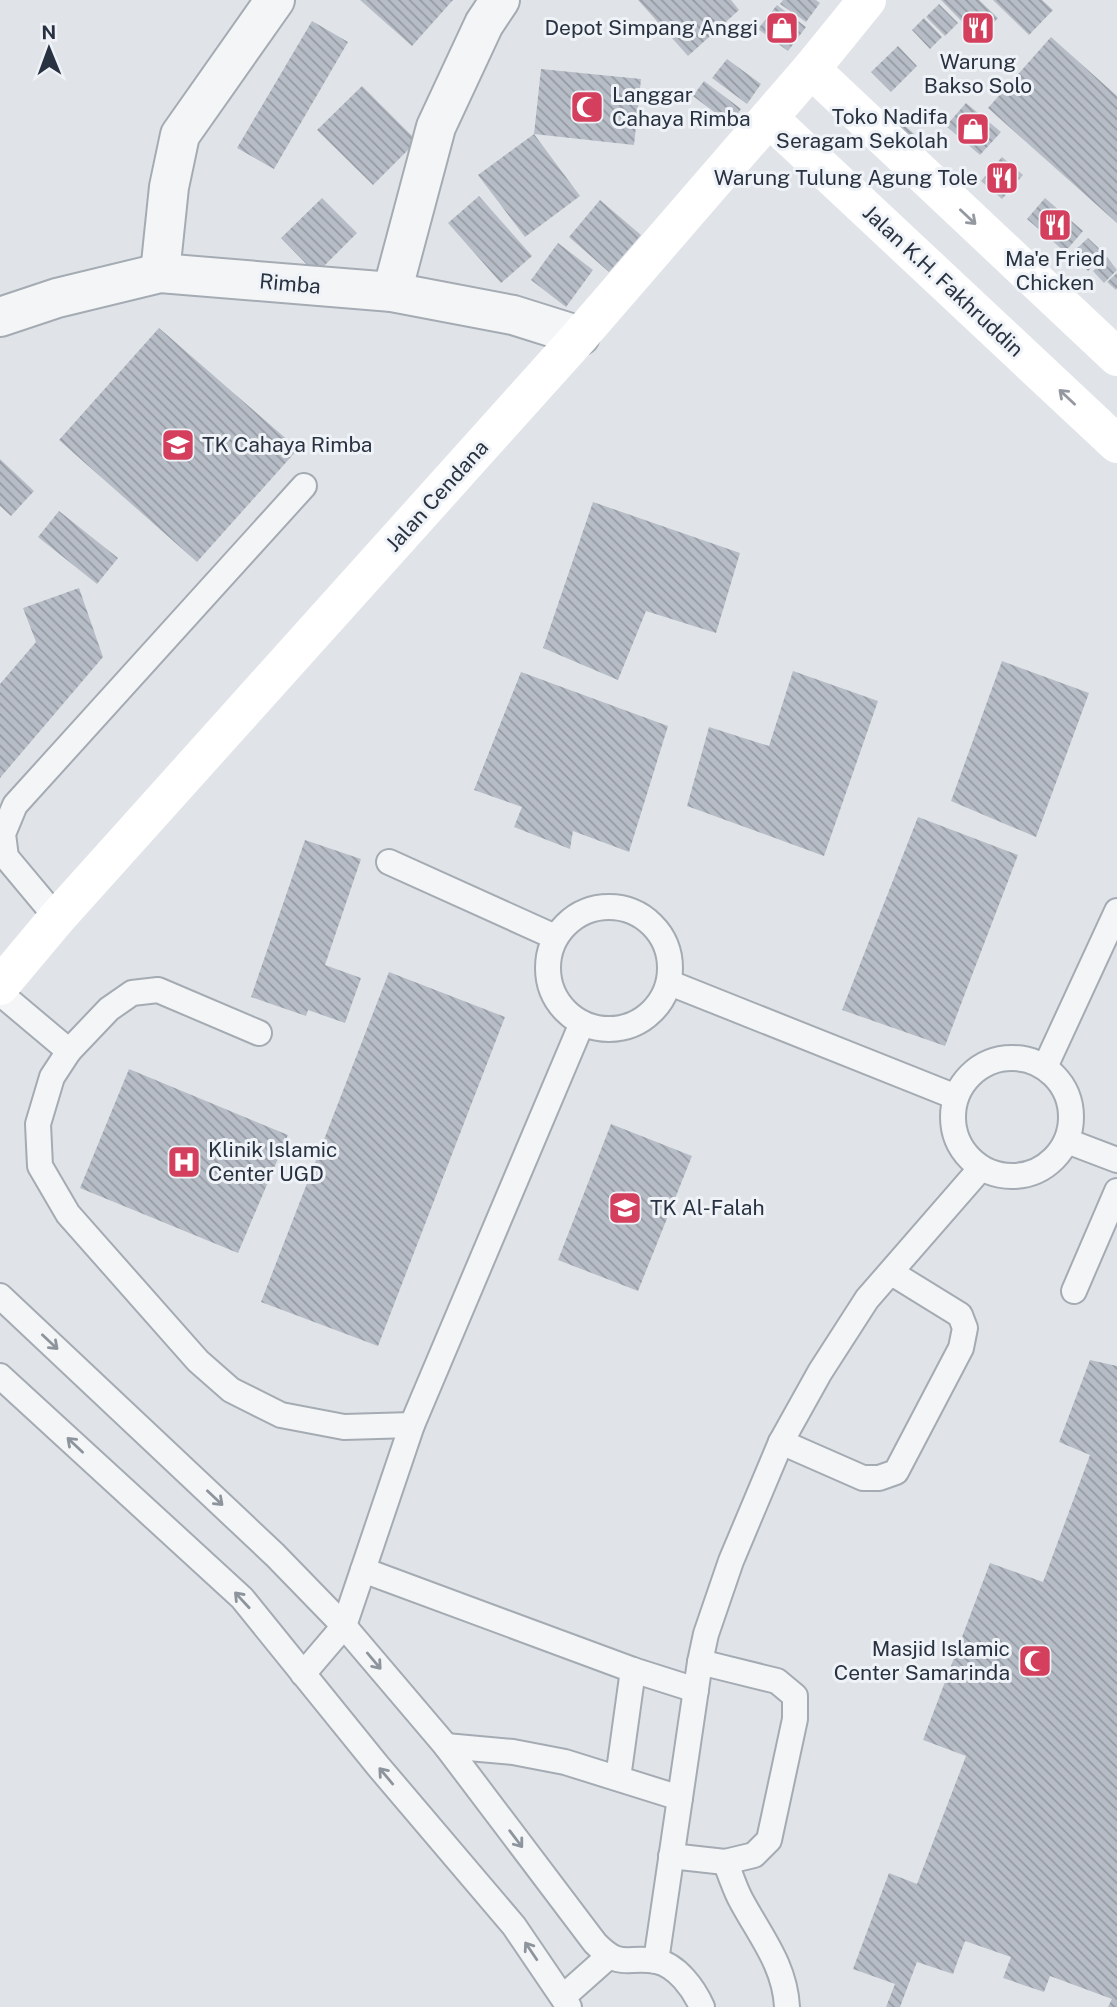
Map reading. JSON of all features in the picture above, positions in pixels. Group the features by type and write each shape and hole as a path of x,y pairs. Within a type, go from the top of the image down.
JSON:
{"street":[{"path":"160,273 169,187 180,135 275,0"},
{"path":"392,292 436,127 484,24 500,0"},
{"name":"Jalan Cendana","path":"0,986 57,918 580,336 811,69 867,0"},
{"path":"811,69 1117,357"},
{"name":"Jalan K.H. Fakhruddin","path":"769,118 1117,444"},
{"name":"Rimba","path":"0,317 57,298 160,273 392,292 513,315 580,336"}],"lane":[{"path":"57,918 6,857 3,834 15,805 304,486"},
{"path":"389,862 555,937"},
{"path":"620,907 644,916 662,934 671,957 670,983 657,1007 636,1023 609,1029 582,1023 562,1008 550,986 548,961 555,937 572,919 595,908 620,907"},
{"path":"1045,1067 1117,911"},
{"path":"670,983 956,1097"},
{"path":"259,1033 158,990 132,993 109,1009 69,1051 52,1077 38,1124 40,1166 68,1214 198,1361 231,1390 281,1415 344,1427 412,1425"},
{"path":"0,993 69,1051"},
{"path":"303,1674 344,1626 412,1425 582,1023"},
{"path":"1003,1058 1025,1059 1045,1067 1060,1081 1070,1100 1072,1121 1067,1141 1056,1158 1040,1170 1020,1176 1000,1175 981,1168 962,1150 953,1124 956,1097 967,1079 982,1065 1003,1058"},
{"path":"1067,1141 1117,1160"},
{"path":"656,1961 706,1634 731,1561 780,1441 867,1299 981,1168"},
{"path":"1074,1291 1117,1191"},
{"path":"780,1441 863,1478 879,1478 895,1472 961,1348 965,1328 960,1315 892,1273"},
{"path":"0,1296 275,1555 344,1626 446,1746 608,1957 625,1962 656,1961 671,1967 695,1993 702,2007"},
{"path":"0,1376 242,1598 378,1766 514,1926 566,2002 608,1957"},
{"path":"363,1570 633,1670 696,1690"},
{"path":"671,1856 726,1862 754,1855 769,1840 795,1719 795,1696 777,1681 700,1662"},
{"path":"618,1777 633,1670"},
{"path":"446,1746 513,1752 552,1759 680,1798"},
{"path":"726,1862 741,1901 777,1962 786,1991 787,2007"}],"building":[{"path":"360,0 453,0 412,46"},
{"path":"638,0 731,0 739,10 688,56"},
{"path":"783,0 816,0 820,3 806,22 780,4"},
{"name":"Warung Bakso Solo","path":"941,0 979,0 998,18 978,38"},
{"path":"993,0 1042,0 1053,10 1029,35"},
{"path":"939,4 958,23 945,36 926,17"},
{"name":"Depot Simpang Anggi","path":"777,5 806,27 788,51 758,29"},
{"path":"924,18 942,37 930,49 912,30"},
{"path":"312,21 348,42 274,169 237,148"},
{"path":"1051,37 1117,96 1117,223 988,108"},
{"path":"898,46 917,66 891,92 871,72"},
{"path":"727,59 761,84 747,104 712,78"},
{"name":"Langgar Cahaya Rimba","path":"541,69 641,79 634,145 534,134"},
{"path":"704,81 741,109 730,124 693,96"},
{"path":"362,86 417,141 373,185 317,130"},
{"name":"Toko Nadifa Seragam Sekolah","path":"966,103 1001,132 980,155 946,126"},
{"path":"896,118 921,140 910,153 885,130"},
{"path":"534,134 580,196 525,237 478,175"},
{"name":"Warung Tulung Agung Tole","path":"1002,157 1023,175 1002,199 981,181"},
{"path":"479,196 532,256 501,283 448,223"},
{"path":"322,198 357,233 316,274 281,238"},
{"name":"Ma'e Fried Chicken","path":"1045,198 1083,231 1065,252 1027,219"},
{"path":"600,200 641,235 609,272 569,237"},
{"path":"1088,238 1105,254 1088,271 1071,254"},
{"path":"558,243 593,270 566,307 531,280"},
{"path":"1107,257 1117,270 1104,283 1093,271"},
{"path":"1117,273 1117,288 1116,290 1107,282"},
{"name":"TK Cahaya Rimba","path":"159,328 298,449 197,562 59,440"},
{"path":"0,459 34,491 11,516 0,506"},
{"path":"593,502 740,553 716,633 646,611 618,680 543,648"},
{"path":"59,511 118,558 97,584 38,537"},
{"path":"79,588 103,657 0,778 0,684 36,642 23,608"},
{"path":"1002,661 1089,693 1036,837 951,801"},
{"path":"793,671 878,701 824,856 687,806 709,727 769,746"},
{"path":"521,672 668,726 629,852 573,831 570,849 514,827 522,807 474,790"},
{"path":"918,817 1018,855 945,1046 842,1010"},
{"path":"305,840 361,859 325,965 361,978 345,1023 308,1010 306,1016 251,997"},
{"path":"389,972 505,1017 378,1346 261,1302"},
{"name":"Klinik Islamic Center UGD","path":"129,1069 288,1135 238,1253 80,1188"},
{"name":"TK Al-Falah","path":"611,1124 692,1156 638,1291 558,1260"},
{"name":"Masjid Islamic Center Samarinda","path":"1090,1360 1117,1366 1117,2007 1108,2007 1112,1999 1050,1976 1044,1992 1003,1978 1011,1957 965,1941 953,1974 917,1962 900,2007 886,2007 895,1984 853,1969 889,1873 917,1884 966,1756 923,1740 990,1563 1043,1582 1090,1455 1059,1442"}],"place":[{"name":"Depot Simpang Anggi","path":"782,28"},
{"name":"Warung Bakso Solo","path":"978,28"},
{"name":"Langgar Cahaya Rimba","path":"587,107"},
{"name":"Toko Nadifa Seragam Sekolah","path":"973,129"},
{"name":"Warung Tulung Agung Tole","path":"1002,178"},
{"name":"Ma'e Fried Chicken","path":"1055,225"},
{"name":"TK Cahaya Rimba","path":"178,445"},
{"name":"Klinik Islamic Center UGD","path":"184,1162"},
{"name":"TK Al-Falah","path":"625,1208"},
{"name":"Masjid Islamic Center Samarinda","path":"1035,1661"}]}
